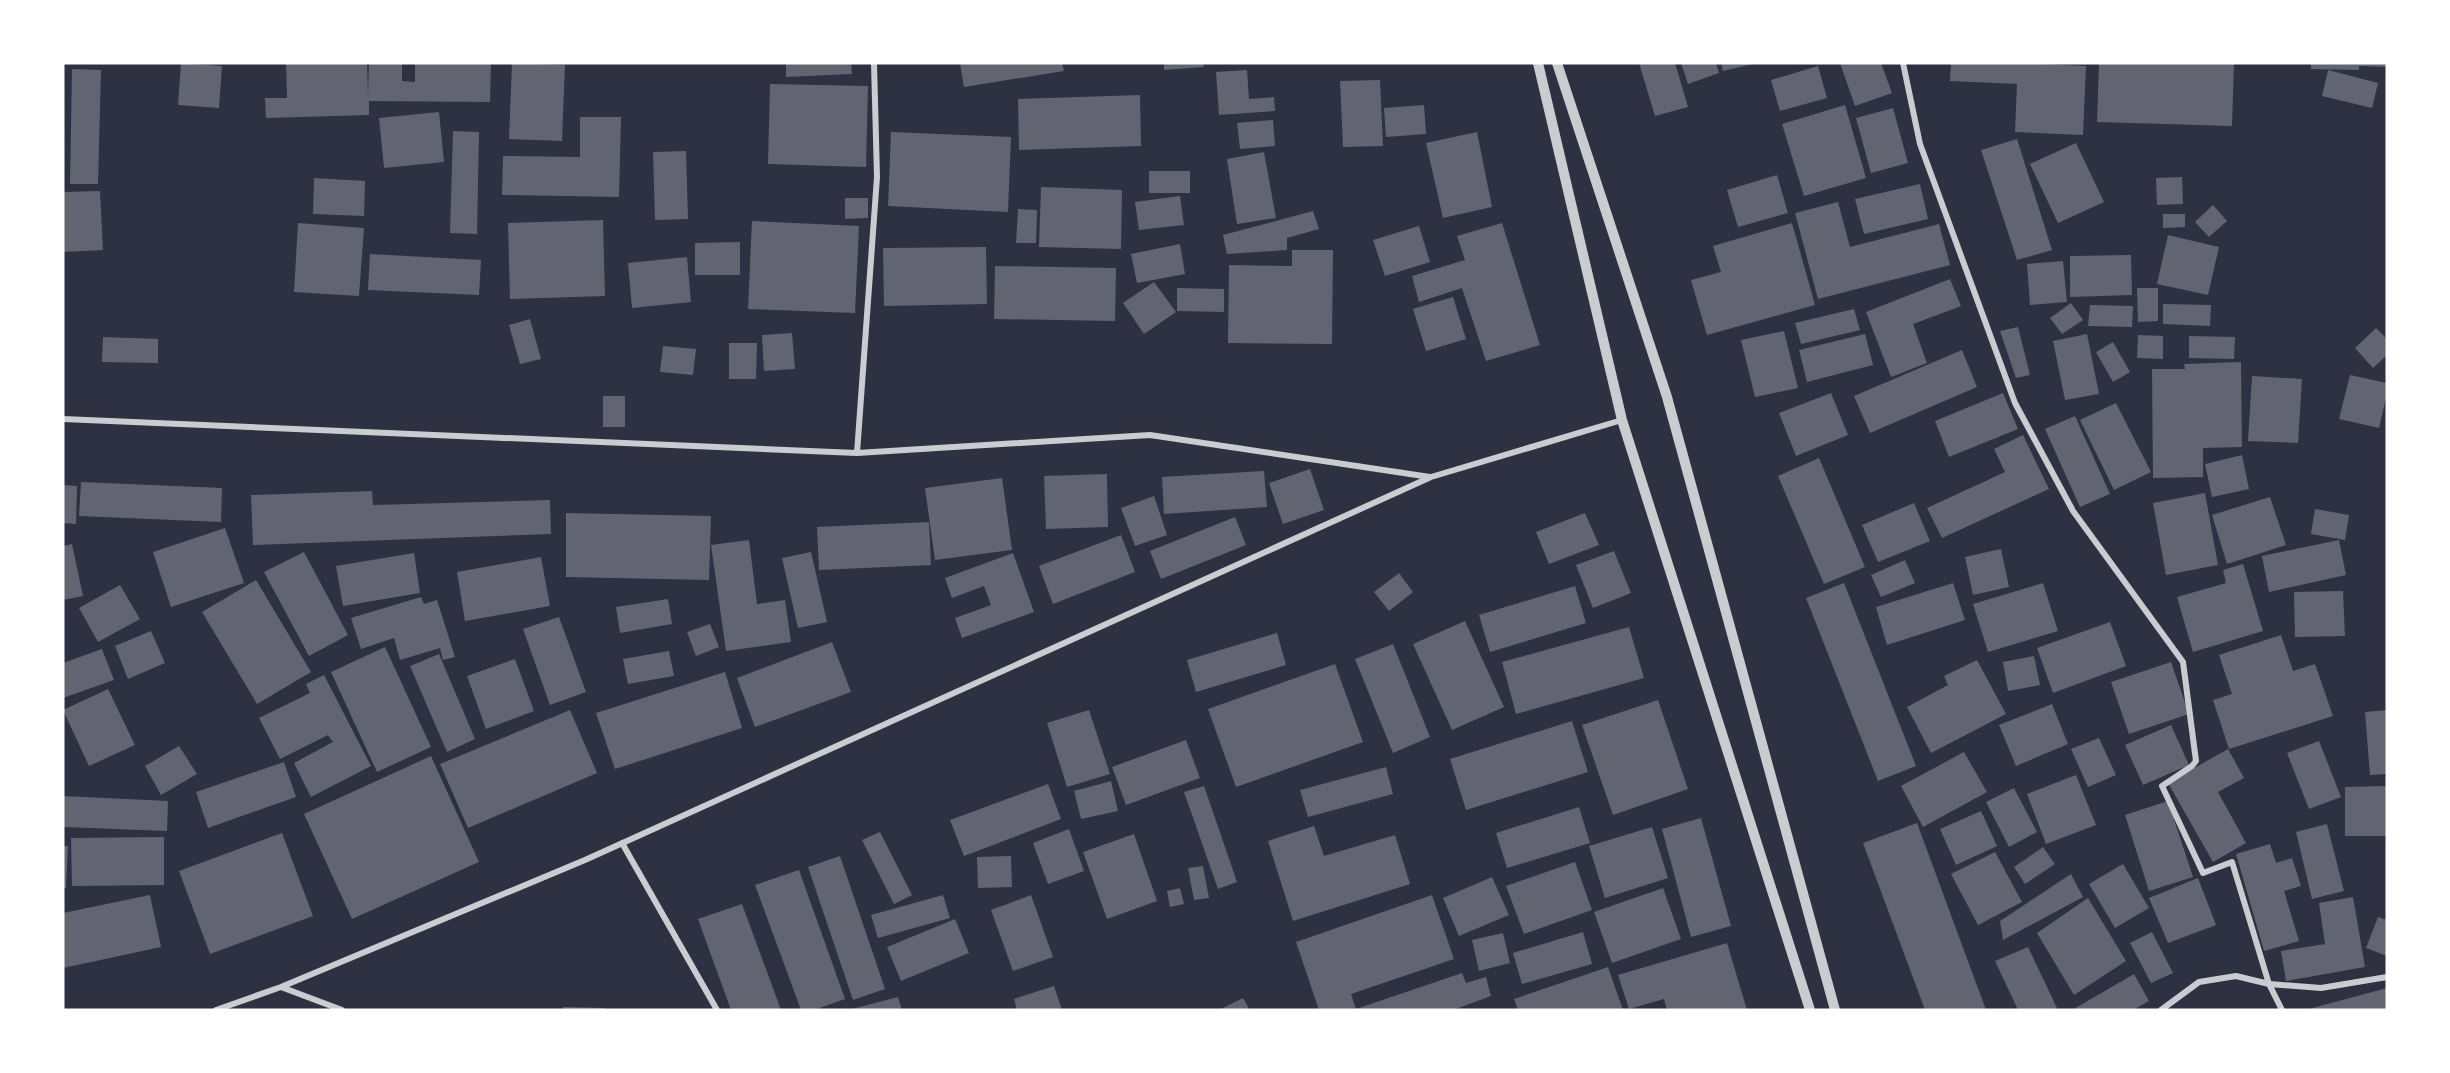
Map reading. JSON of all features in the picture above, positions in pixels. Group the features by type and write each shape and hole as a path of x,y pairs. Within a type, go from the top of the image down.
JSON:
{"street":[{"path":"857,453 877,177 874,63"},
{"path":"1538,63 1622,420 1810,1010"},
{"path":"1557,63 1667,397 1835,1010"},
{"path":"1903,63 1920,144 2015,402 2073,511 2183,662 2196,761 2162,786 2203,873 2232,862 2269,984 2282,1010"},
{"path":"63,420 857,453 1150,435 1431,477"},
{"path":"216,1010 281,987 622,843 1431,477 1622,420"},
{"path":"622,843 717,1010"},
{"path":"2161,1010 2199,982 2236,976 2269,984 2321,988 2387,976"},
{"path":"281,987 342,1010"}],"building":[{"path":"181,63 222,66 219,108 178,105"},
{"path":"286,63 367,63 368,96 369,63 402,63 402,81 415,82 415,63 491,63 490,102 369,101 369,115 266,118 265,98 287,98"},
{"path":"512,63 565,65 562,141 509,139"},
{"path":"786,63 851,63 852,74 786,77"},
{"path":"960,63 1062,63 1064,71 964,87"},
{"path":"1164,63 1203,63 1204,67 1164,70"},
{"path":"1639,63 1675,63 1688,107 1655,116"},
{"path":"1681,63 1716,63 1719,73 1688,84"},
{"path":"1721,63 1753,63 1753,64 1723,71"},
{"path":"1840,63 1881,63 1892,93 1855,106"},
{"path":"1951,63 2086,66 2083,135 2015,132 2017,84 1950,81"},
{"path":"2099,63 2234,63 2232,126 2097,122"},
{"path":"2311,63 2387,63 2387,67 2359,66 2359,70 2311,69"},
{"path":"1818,66 1827,98 1780,111 1771,80"},
{"path":"72,69 101,70 98,184 70,184"},
{"path":"1247,70 1249,99 1274,97 1275,111 1219,115 1216,72"},
{"path":"2328,70 2378,83 2372,108 2322,96"},
{"path":"1380,80 1383,146 1343,147 1340,81"},
{"path":"770,84 868,86 866,167 768,164"},
{"path":"1140,95 1141,146 1019,150 1018,99"},
{"path":"1424,105 1426,134 1386,137 1384,108"},
{"path":"1845,105 1866,178 1804,196 1782,124"},
{"path":"1893,108 1908,163 1871,173 1856,118"},
{"path":"439,112 444,162 384,168 379,118"},
{"path":"580,117 621,117 619,197 502,195 503,156 580,157"},
{"path":"1273,120 1275,146 1240,149 1237,123"},
{"path":"453,131 479,132 477,234 450,233"},
{"path":"891,132 1011,137 1008,212 888,206"},
{"path":"1477,132 1492,207 1443,218 1426,143"},
{"path":"2017,139 2052,250 2017,260 1981,150"},
{"path":"2076,143 2104,202 2058,223 2030,164"},
{"path":"686,151 688,219 655,220 653,152"},
{"path":"1264,152 1276,218 1237,224 1227,159"},
{"path":"1149,171 1190,171 1190,193 1149,193"},
{"path":"1777,175 1788,213 1738,227 1727,190"},
{"path":"2182,177 2183,204 2157,205 2156,178"},
{"path":"314,178 365,181 364,216 313,214"},
{"path":"1920,184 1928,219 1864,234 1855,199"},
{"path":"1041,187 1122,190 1121,249 1039,247"},
{"path":"100,191 103,250 63,252 63,192"},
{"path":"1180,196 1184,225 1139,230 1135,202"},
{"path":"845,198 868,198 868,218 845,219"},
{"path":"1838,202 1850,247 1939,224 1950,265 1818,299 1795,213"},
{"path":"2213,205 2227,221 2209,237 2195,222"},
{"path":"1018,209 1037,210 1036,243 1016,243"},
{"path":"1313,211 1319,229 1287,238 1287,250 1227,254 1223,235"},
{"path":"2163,214 2185,214 2185,227 2163,228"},
{"path":"603,220 605,296 510,299 508,223"},
{"path":"752,221 859,226 855,313 748,309"},
{"path":"298,223 364,228 359,296 294,292"},
{"path":"1502,223 1540,345 1486,361 1462,288 1419,302 1412,276 1465,260 1457,236"},
{"path":"1792,223 1815,305 1707,335 1691,280 1721,272 1713,246"},
{"path":"1419,226 1430,262 1385,276 1373,240"},
{"path":"2168,235 2219,247 2208,295 2157,284"},
{"path":"740,242 740,275 695,275 695,243"},
{"path":"1180,244 1185,274 1137,283 1131,254"},
{"path":"986,247 987,304 884,306 883,248"},
{"path":"1292,250 1333,250 1332,344 1228,343 1229,265 1292,266"},
{"path":"370,254 481,260 479,295 368,290"},
{"path":"2131,255 2132,295 2070,297 2070,256"},
{"path":"687,257 691,302 632,308 628,263"},
{"path":"2063,261 2067,302 2030,305 2027,264"},
{"path":"995,266 1116,268 1115,321 994,319"},
{"path":"1950,279 1961,306 1913,324 1927,363 1891,377 1866,312"},
{"path":"1154,282 1176,312 1144,334 1123,303"},
{"path":"1177,288 1224,289 1224,312 1177,311"},
{"path":"2137,288 2158,288 2158,321 2138,322"},
{"path":"1453,297 1466,339 1426,351 1413,309"},
{"path":"2071,303 2083,320 2062,334 2050,318"},
{"path":"2163,304 2211,305 2210,326 2163,324"},
{"path":"2090,305 2133,306 2132,327 2088,326"},
{"path":"1854,309 1860,330 1801,344 1795,323"},
{"path":"530,319 541,359 520,364 509,325"},
{"path":"2018,327 2030,375 2016,378 2000,331"},
{"path":"2376,328 2387,339 2387,355 2373,368 2355,348"},
{"path":"1784,331 1798,388 1755,397 1741,340"},
{"path":"792,333 795,369 764,371 762,335"},
{"path":"1865,334 1873,365 1807,382 1799,350"},
{"path":"2087,334 2099,394 2065,400 2053,341"},
{"path":"2138,335 2163,336 2163,359 2137,358"},
{"path":"2189,336 2235,337 2234,359 2189,358"},
{"path":"103,337 158,339 158,363 102,362"},
{"path":"2113,342 2130,372 2113,382 2096,352"},
{"path":"729,343 757,343 756,379 729,379"},
{"path":"663,346 696,349 693,375 660,372"},
{"path":"1962,350 1977,387 1870,433 1854,396"},
{"path":"2241,362 2242,447 2203,448 2203,477 2153,478 2152,369 2185,369 2184,364"},
{"path":"2350,375 2387,383 2379,428 2339,419"},
{"path":"2252,376 2302,379 2298,443 2248,441"},
{"path":"1831,393 1848,435 1796,456 1779,413"},
{"path":"2003,393 2018,429 1949,457 1935,421"},
{"path":"603,396 625,396 625,427 603,427"},
{"path":"2116,403 2151,472 2114,490 2080,420"},
{"path":"2075,416 2110,494 2080,507 2045,429"},
{"path":"2023,435 2049,489 1942,538 1927,508 2005,472 1994,449"},
{"path":"2242,455 2249,489 2212,497 2205,464"},
{"path":"1819,458 1865,567 1824,584 1778,476"},
{"path":"1310,469 1324,510 1283,524 1269,483"},
{"path":"1264,471 1267,507 1164,514 1162,477"},
{"path":"1107,474 1108,527 1046,529 1044,476"},
{"path":"1002,478 1012,550 935,560 925,488"},
{"path":"81,482 222,488 221,522 79,516"},
{"path":"63,485 77,486 76,524 63,523"},
{"path":"372,491 373,505 550,500 551,534 253,545 251,495"},
{"path":"2205,493 2218,565 2166,575 2153,503"},
{"path":"1154,496 1167,535 1135,546 1121,508"},
{"path":"2270,497 2286,545 2227,564 2212,515"},
{"path":"1914,503 1930,541 1878,562 1862,525"},
{"path":"2315,509 2349,515 2345,540 2311,534"},
{"path":"566,513 711,516 709,580 566,577"},
{"path":"1585,513 1599,545 1549,564 1536,532"},
{"path":"1235,517 1246,545 1161,579 1150,551"},
{"path":"929,522 931,565 819,570 817,527"},
{"path":"225,528 244,583 171,607 153,552"},
{"path":"1121,535 1135,572 1053,604 1039,566"},
{"path":"749,540 757,604 785,600 791,642 726,651 711,545"},
{"path":"2339,540 2346,575 2269,592 2262,556"},
{"path":"72,544 83,596 63,600 63,546"},
{"path":"2001,549 2009,587 1973,595 1965,557"},
{"path":"1614,551 1631,593 1593,608 1576,565"},
{"path":"304,552 348,635 309,656 264,572"},
{"path":"811,552 827,622 798,628 782,558"},
{"path":"414,553 420,593 343,606 336,566"},
{"path":"1013,553 1034,612 962,638 955,618 991,605 984,586 952,598 945,578"},
{"path":"541,557 550,606 465,621 457,572"},
{"path":"1905,560 1915,583 1881,597 1871,575"},
{"path":"2243,564 2263,631 2193,652 2177,597 2226,583 2223,570"},
{"path":"1399,573 1413,592 1389,611 1374,592"},
{"path":"256,580 311,672 257,704 202,612"},
{"path":"1844,583 1916,766 1878,781 1806,598"},
{"path":"1953,583 1965,620 1887,645 1876,607"},
{"path":"2043,583 2058,631 1988,652 1973,604"},
{"path":"120,585 140,619 98,642 79,608"},
{"path":"1575,586 1586,623 1490,652 1479,615"},
{"path":"2343,591 2345,636 2295,637 2294,592"},
{"path":"421,597 424,604 437,600 455,657 443,660 440,648 400,660 394,638 361,649 351,618"},
{"path":"668,599 672,624 620,633 616,607"},
{"path":"559,617 586,692 550,705 523,629"},
{"path":"1465,621 1504,707 1452,730 1413,644"},
{"path":"2110,622 2126,666 2053,693 2037,648"},
{"path":"710,624 719,647 696,656 687,632"},
{"path":"1629,627 1644,678 1516,714 1502,662"},
{"path":"151,631 165,663 128,679 115,646"},
{"path":"1277,633 1286,665 1196,692 1187,660"},
{"path":"2281,635 2293,671 2315,664 2333,716 2229,749 2213,700 2232,694 2219,655"},
{"path":"832,642 851,692 755,727 737,678"},
{"path":"1393,644 1430,737 1393,753 1355,659"},
{"path":"385,647 431,747 377,772 331,672"},
{"path":"102,649 114,680 63,698 63,663"},
{"path":"669,651 674,676 628,684 623,659"},
{"path":"439,654 475,739 447,752 410,666"},
{"path":"2034,656 2040,685 2008,691 2003,662"},
{"path":"515,659 534,711 486,729 467,676"},
{"path":"1977,660 2006,714 1931,753 1907,707 1948,685 1944,676"},
{"path":"2171,662 2189,714 2129,734 2111,682"},
{"path":"1335,664 1363,742 1236,787 1208,709"},
{"path":"725,672 742,728 615,769 596,713"},
{"path":"324,675 371,766 311,797 294,763 333,742 328,735 280,759 259,718 310,693 306,684"},
{"path":"108,689 135,745 89,766 63,710"},
{"path":"1658,700 1688,789 1613,815 1582,725"},
{"path":"2052,704 2068,744 2016,766 1999,725"},
{"path":"570,710 597,773 468,828 440,764"},
{"path":"1089,710 1110,774 1067,787 1047,723"},
{"path":"2387,710 2387,774 2370,775 2365,712"},
{"path":"1572,721 1588,772 1466,810 1450,759"},
{"path":"2171,725 2189,765 2143,785 2125,745"},
{"path":"2099,738 2116,775 2088,787 2071,749"},
{"path":"1186,740 1200,778 1126,805 1112,767"},
{"path":"2319,741 2341,797 2309,809 2287,753"},
{"path":"179,746 197,774 161,795 145,766"},
{"path":"2228,749 2244,778 2218,792 2246,843 2213,862 2168,783"},
{"path":"1964,752 1987,792 1923,827 1901,786"},
{"path":"431,756 479,862 352,919 304,814"},
{"path":"284,762 296,797 208,828 196,792"},
{"path":"1386,767 1393,794 1308,817 1300,790"},
{"path":"2076,775 2096,825 2046,844 2027,794"},
{"path":"1111,781 1118,811 1081,819 1074,791"},
{"path":"1048,784 1061,819 964,856 950,820"},
{"path":"1204,786 1237,882 1218,889 1184,792"},
{"path":"2387,786 2387,836 2345,836 2345,787"},
{"path":"2014,788 2037,832 2009,847 1986,802"},
{"path":"63,796 168,801 167,831 63,827"},
{"path":"2168,801 2193,877 2149,891 2125,815"},
{"path":"1579,807 1590,843 1507,868 1496,833"},
{"path":"1981,811 1997,846 1956,865 1940,829"},
{"path":"1701,818 1731,926 1691,937 1662,829"},
{"path":"1917,823 1986,1010 1925,1010 1863,843"},
{"path":"2327,824 2344,891 2312,899 2296,832"},
{"path":"1314,826 1324,856 1395,835 1410,884 1293,921 1268,841"},
{"path":"1652,827 1668,878 1605,898 1589,846"},
{"path":"1069,829 1084,871 1048,884 1033,843"},
{"path":"880,832 912,895 894,904 862,840"},
{"path":"282,833 313,916 210,954 179,871"},
{"path":"1134,834 1157,901 1107,919 1083,852"},
{"path":"164,837 164,885 72,886 71,838"},
{"path":"2270,844 2276,863 2292,858 2301,886 2284,891 2299,941 2264,951 2236,854"},
{"path":"63,846 68,846 66,888 63,888"},
{"path":"2043,847 2055,864 2025,884 2014,867"},
{"path":"1995,852 2022,902 1978,925 1951,874"},
{"path":"840,856 885,989 853,1000 808,867"},
{"path":"1011,856 1012,887 978,888 977,857"},
{"path":"1575,862 1592,910 1524,934 1506,886"},
{"path":"2123,864 2149,908 2115,928 2089,884"},
{"path":"1203,866 1209,898 1194,900 1188,868"},
{"path":"799,870 845,999 814,1010 801,1010 755,885"},
{"path":"2071,874 2083,897 2003,940 2000,921"},
{"path":"1492,877 1509,915 1459,936 1443,898"},
{"path":"2198,878 2216,925 2168,943 2149,898"},
{"path":"1180,888 1184,904 1170,907 1167,891"},
{"path":"1663,888 1681,939 1612,963 1594,912"},
{"path":"150,895 161,947 63,968 63,913"},
{"path":"943,895 950,918 878,938 871,915"},
{"path":"1031,895 1053,957 1013,971 991,910"},
{"path":"1432,895 1454,959 1351,994 1356,1009 1462,973 1466,983 1486,977 1491,996 1453,1010 1319,1010 1296,942"},
{"path":"2353,897 2365,967 2286,981 2281,951 2325,944 2319,903"},
{"path":"2088,898 2126,961 2074,995 2037,933"},
{"path":"742,904 781,1010 731,1010 698,919"},
{"path":"2378,917 2387,920 2387,956 2366,948"},
{"path":"955,919 969,953 901,981 887,947"},
{"path":"1583,932 1592,964 1522,984 1513,953"},
{"path":"2152,932 2173,973 2151,983 2130,943"},
{"path":"1503,933 1510,963 1479,971 1472,940"},
{"path":"1727,943 1747,1010 1667,1010 1664,999 1629,1009 1618,975"},
{"path":"2028,947 2057,1008 2018,1010 1995,961"},
{"path":"1608,967 1623,1010 1518,1010 1514,999"},
{"path":"2134,974 2149,1001 2133,1010 2072,1010"},
{"path":"1054,986 1062,1010 1017,1010 1014,999"},
{"path":"2387,988 2387,1010 2309,1010 2309,1009"},
{"path":"898,997 902,1010 852,1010 852,1009"},
{"path":"1243,998 1250,1010 1219,1010"},
{"path":"563,1007 605,1008 605,1010 563,1010"}]}
